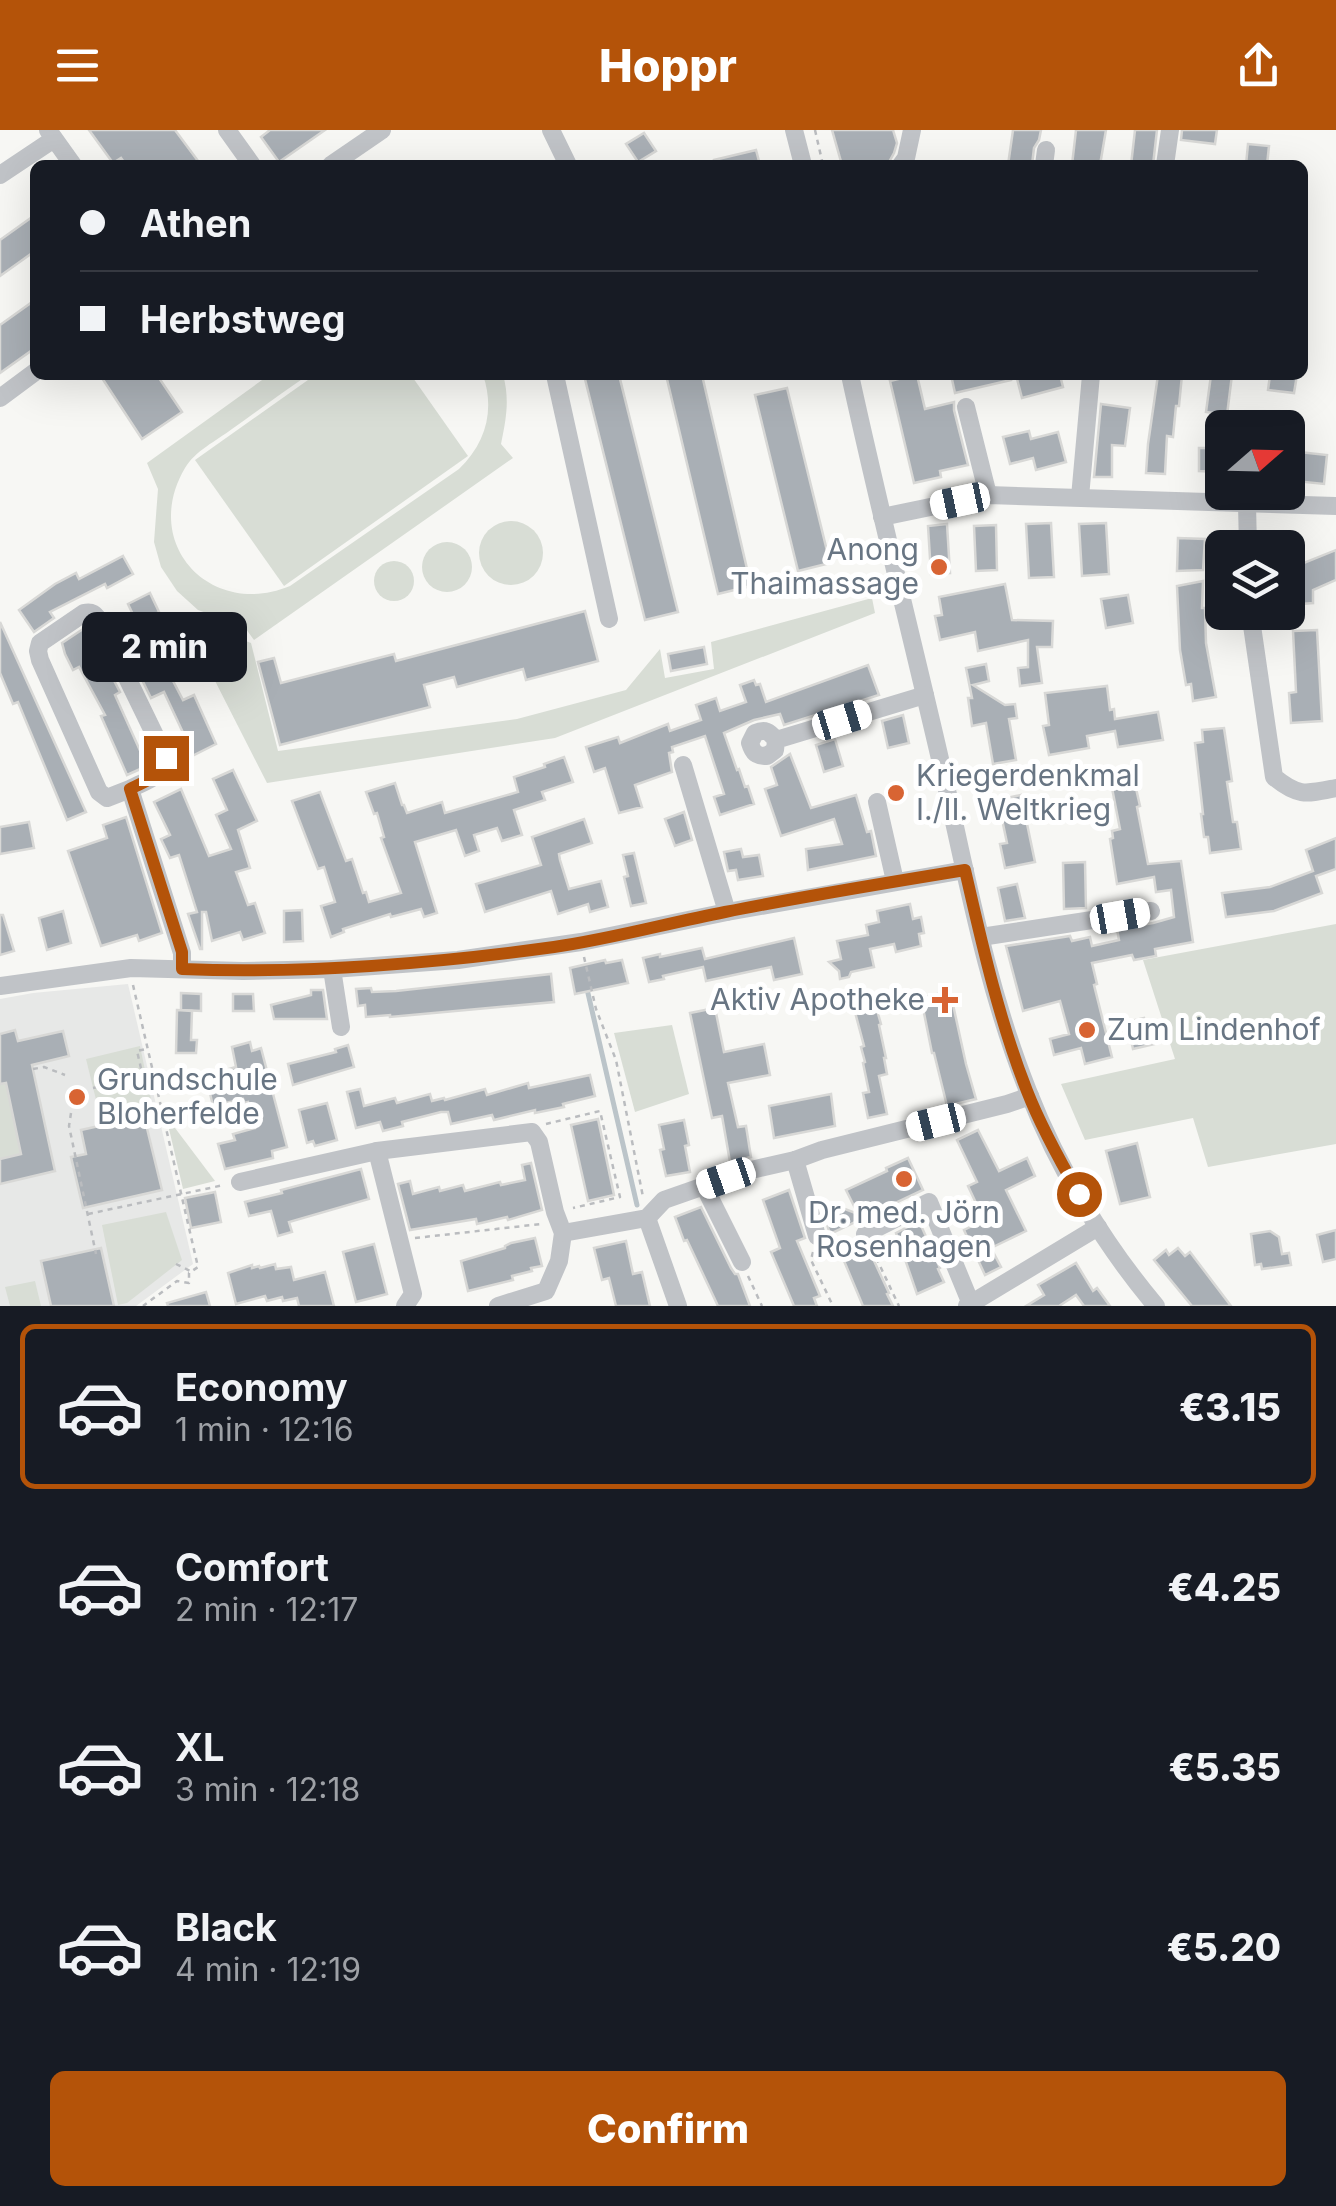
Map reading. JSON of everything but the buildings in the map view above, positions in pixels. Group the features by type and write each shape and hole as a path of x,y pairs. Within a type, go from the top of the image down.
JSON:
{"street":[{"path":"227,130 248,160"},
{"path":"338,160 382,130"},
{"path":"551,130 566,160"},
{"path":"794,130 802,160"},
{"path":"905,160 912,130"},
{"path":"1166,160 1170,130"},
{"path":"0,175 51,134 69,160"},
{"path":"0,398 30,376"},
{"path":"556,380 610,619"},
{"path":"851,380 1002,1018 1055,1151 1147,1303"},
{"path":"1080,497 1091,380"},
{"path":"966,407 988,495"},
{"path":"882,517 988,495 1205,502"},
{"path":"1305,505 1336,506"},
{"path":"84,612 95,614 99,620 166,758 160,773 130,789 107,798 99,792 40,660 40,643 84,612"},
{"path":"1253,630 1274,777 1289,789 1309,794 1336,788"},
{"path":"776,740 925,695"},
{"path":"682,765 726,912"},
{"path":"130,789 182,952 182,969"},
{"path":"877,802 895,881"},
{"path":"0,986 130,968 243,972 458,960 581,942 965,870"},
{"path":"982,937 1151,911"},
{"path":"332,969 342,1028"},
{"path":"559,1222 646,1218 664,1200 747,1171 1030,1096"},
{"path":"240,1182 377,1151 532,1132 540,1142 559,1222 560,1261 546,1291 498,1306"},
{"path":"377,1151 413,1294 408,1302"},
{"path":"794,1160 818,1236"},
{"path":"704,1186 742,1262"},
{"path":"865,1234 929,1202 969,1305 1098,1227"},
{"path":"646,1218 678,1306"}],"path":[{"path":"816,130 822,160"},
{"path":"581,942 596,1008 616,1060 646,1218"},
{"path":"130,968 198,1267 188,1274 189,1283 178,1281 144,1306"},
{"path":"142,1077 137,1050 148,1049"},
{"path":"33,1069 44,1067 65,1075"},
{"path":"94,1088 153,1075"},
{"path":"398,1240 559,1222 620,1197 600,1111 541,1125 532,1132"},
{"path":"70,1113 69,1126 96,1254"},
{"path":"88,1214 240,1182"},
{"path":"865,1234 899,1306"},
{"path":"818,1236 811,1260 833,1306"},
{"path":"742,1262 762,1306"},
{"path":"176,1264 191,1272"}],"shaded area":[{"path":"262,380 301,380 194,456 173,496 171,523 178,547 191,568 210,583 234,592 261,594 290,586 459,469 476,448 486,425 485,380 504,380 507,401 501,444 513,458 254,640 240,621 198,610 177,591 161,567 154,542 158,489 147,463"},
{"path":"308,380 415,380 468,456 284,586 195,460"},
{"path":"511,521 534,530 543,553 534,576 511,585 488,576 479,553 488,530"},
{"path":"447,542 464,550 472,567 464,584 447,592 430,584 422,567 430,550"},
{"path":"394,561 408,567 414,581 408,595 394,601 380,595 374,581 380,567"},
{"path":"872,598 875,613 555,738 267,783 182,616 251,643 278,751 517,719 626,690 660,649 665,678 714,669 711,642"},
{"path":"1336,924 1336,1144 1208,1167 1193,1118 1085,1140 1061,1084 1175,1059 1143,960"},
{"name":"Grundschule Bloherfelde","path":"128,984 193,1264 136,1306 0,1306 0,999"},
{"path":"672,1025 689,1094 635,1112 614,1033"},
{"path":"140,1046 153,1109 101,1120 86,1059"},
{"path":"6,1083 21,1154 0,1159 0,1084"},
{"path":"166,1116 215,1181 183,1189"},
{"path":"166,1212 182,1260 127,1303 118,1305 102,1225"},
{"path":"35,1281 41,1306 10,1306 5,1287"}],"waterway":[{"path":"587,989 637,1205"}],"place":[{"name":"Anong Thaimassage","path":"939,567"},
{"name":"Kriegerdenkmal I./II. Weltkrieg","path":"896,793"},
{"name":"Aktiv Apotheke","path":"945,1000"},
{"name":"Zum Lindenhof","path":"1087,1030"},
{"name":"Grundschule Bloherfelde","path":"77,1097"},
{"name":"Dr. med. Jörn Rosenhagen","path":"904,1179"}],"route":[{"path":"166,758 160,773 130,789 182,952 182,969 243,972 458,960 581,942 965,870 1000,1009 1026,1088 1079,1194"}]}
